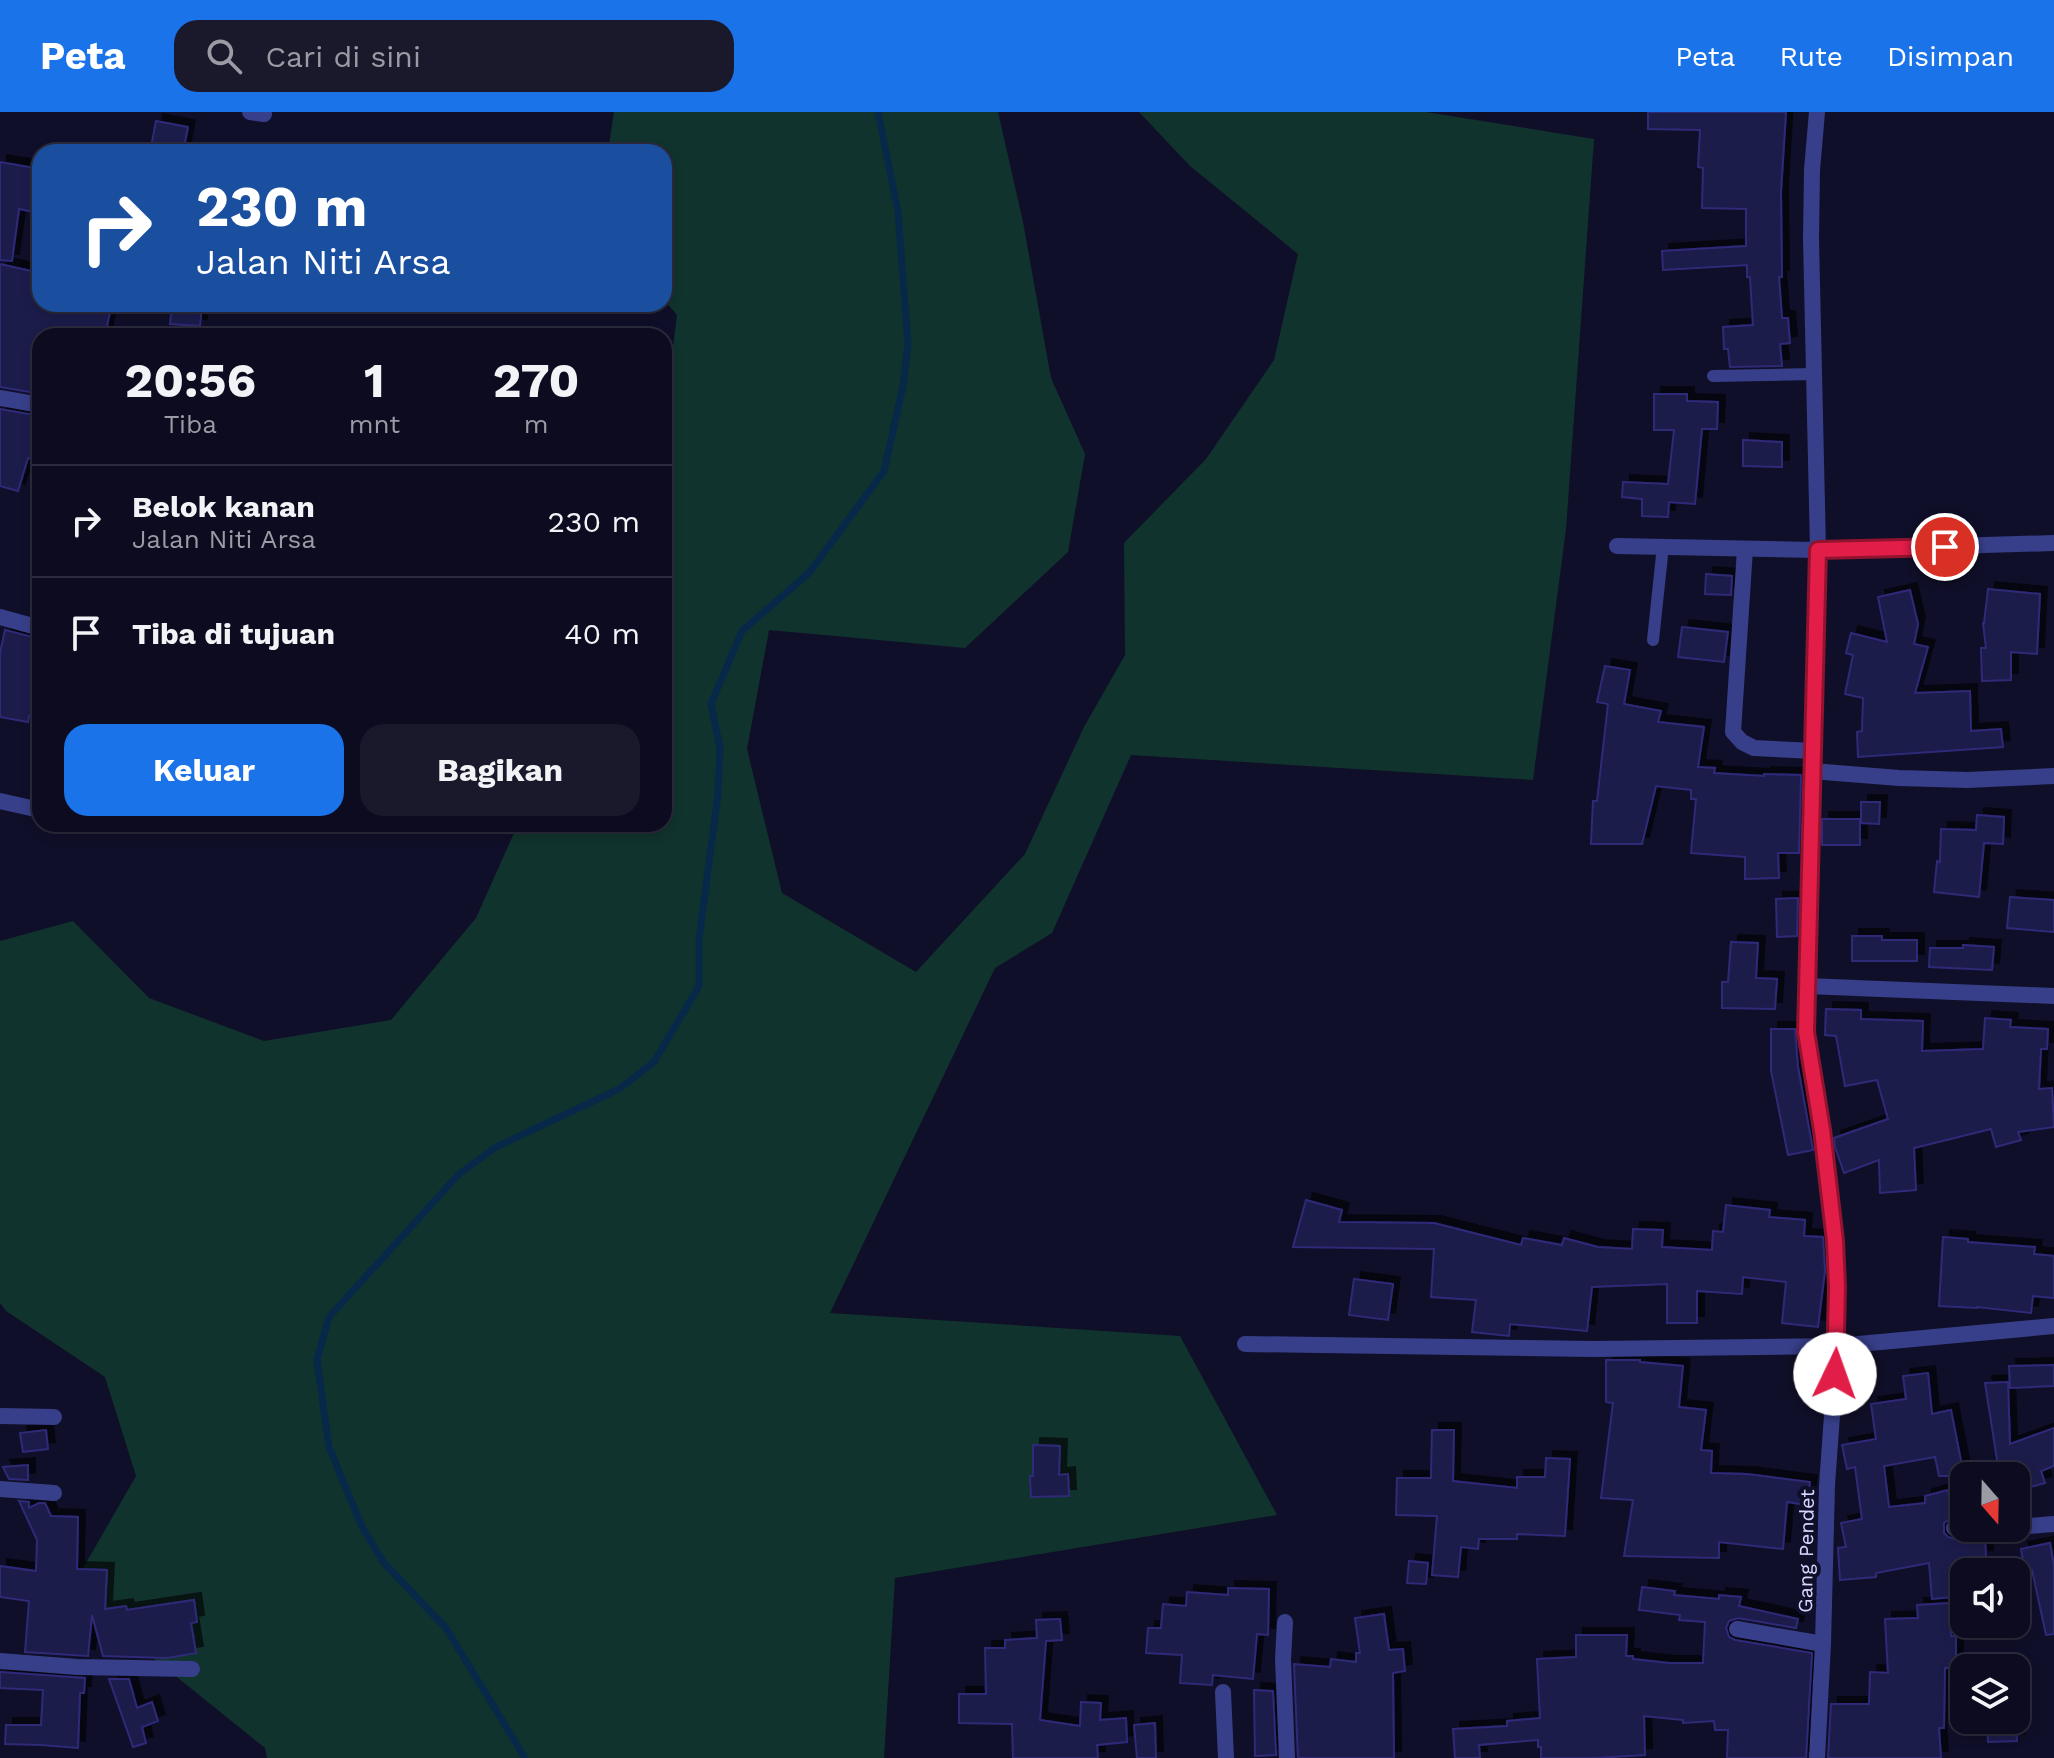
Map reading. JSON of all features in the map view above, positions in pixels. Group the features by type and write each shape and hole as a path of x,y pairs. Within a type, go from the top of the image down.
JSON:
{"street":[{"name":"Gang Pendet","path":"1817,112 1812,184 1818,550 1806,1032 1822,1130 1837,1287 1837,1346 1827,1485 1817,1758"},
{"path":"0,398 32,404"},
{"path":"1617,546 1818,550 2054,543"},
{"path":"1745,549 1733,732 1742,742 1754,748 1814,751"},
{"path":"0,617 32,626"},
{"path":"1812,771 1967,780 2054,776"},
{"path":"0,801 32,808"},
{"path":"1807,986 2054,996"},
{"path":"1245,1344 1593,1349 1837,1346 2054,1326"},
{"path":"0,1416 54,1417"},
{"path":"0,1489 54,1493"},
{"path":"2030,1526 2054,1524"},
{"path":"1285,1622 1283,1659 1287,1758"},
{"path":"1737,1629 1823,1644"},
{"path":"0,1661 77,1667 192,1669"},
{"path":"1223,1692 1226,1758"}],"lane":[{"path":"1713,376 1813,374"},
{"path":"1653,640 1663,546"}],"green space":[{"path":"614,112 998,112 1023,222 1051,378 1085,454 1068,552 965,648 769,630 747,749 782,893 916,972 1025,854 1084,727 1125,655 1124,543 1206,459 1274,360 1298,254 1190,166 1139,112 1426,112 1594,139 1566,529 1533,780 1131,755 1052,933 995,968 830,1313 1180,1336 1277,1515 895,1578 884,1758 267,1758 265,1748 70,1591 136,1476 105,1377 6,1311 0,1303 0,941 73,921 149,998 264,1041 391,1020 476,918 514,832 672,832 672,354 677,315 672,309 672,144 609,144"}],"building":[{"path":"1648,112 1786,112 1781,192 1782,277 1779,277 1782,318 1788,318 1790,343 1780,344 1782,366 1730,367 1728,349 1724,349 1723,327 1753,325 1747,265 1663,270 1662,251 1746,246 1746,209 1702,208 1703,168 1698,167 1700,130 1648,129"},
{"path":"156,121 188,127 185,144 152,144"},
{"path":"0,162 32,168 32,211 19,209 12,261 0,260"},
{"path":"0,264 32,271 32,312 110,312 107,328 32,328 32,392 0,387"},
{"path":"171,312 201,312 200,326 170,324"},
{"path":"1654,394 1687,394 1687,401 1718,402 1717,429 1702,429 1695,504 1669,502 1668,517 1642,516 1642,499 1622,497 1623,482 1668,484 1674,430 1654,430"},
{"path":"0,409 32,415 32,458 28,458 18,491 0,486"},
{"path":"1743,440 1782,442 1782,467 1743,466"},
{"path":"1706,574 1732,576 1731,595 1705,594"},
{"path":"1988,589 2040,594 2037,654 2011,652 2011,680 1982,681 1981,648 1986,648 1983,623"},
{"path":"1910,590 1918,624 1914,644 1928,647 1915,693 1970,691 1971,731 2001,729 2003,747 1858,757 1857,732 1862,731 1863,698 1845,694 1853,655 1846,653 1851,633 1887,642 1878,597"},
{"path":"1682,627 1728,632 1724,662 1678,657"},
{"path":"5,630 32,637 32,717 29,716 28,722 0,717 0,653"},
{"path":"1605,666 1630,670 1624,704 1661,711 1658,722 1704,727 1698,767 1715,768 1714,773 1801,775 1799,853 1778,853 1779,878 1745,879 1745,857 1691,853 1696,799 1691,799 1691,790 1656,786 1642,844 1591,844 1593,801 1597,801 1608,704 1597,702"},
{"path":"1861,802 1880,802 1879,824 1861,823"},
{"path":"1977,815 2004,817 2003,844 1984,843 1979,897 1934,892 1937,861 1940,862 1941,829 1976,830"},
{"path":"1822,819 1860,819 1860,845 1822,845"},
{"path":"2010,897 2054,900 2054,932 2007,928"},
{"path":"1798,898 1797,936 1777,937 1776,899"},
{"path":"1852,936 1917,940 1917,961 1852,961"},
{"path":"1731,942 1758,943 1756,978 1777,979 1775,1009 1722,1008 1722,982 1728,982"},
{"path":"1963,945 1994,947 1992,970 1929,967 1930,948 1963,948"},
{"path":"1826,1009 1861,1010 1861,1019 1923,1021 1922,1051 1983,1049 1985,1018 2011,1020 2010,1027 2048,1029 2047,1049 2041,1049 2039,1089 2052,1088 2054,1127 2018,1132 2021,1140 1996,1147 1991,1129 1914,1148 1916,1190 1880,1193 1879,1160 1844,1173 1835,1147 1834,1138 1888,1119 1877,1080 1845,1086 1836,1036 1825,1035"},
{"path":"1771,1029 1795,1029 1798,1067 1813,1150 1788,1155 1771,1071"},
{"path":"1306,1200 1342,1210 1339,1222 1434,1223 1521,1245 1523,1238 1562,1245 1564,1238 1598,1247 1632,1249 1633,1229 1663,1230 1662,1247 1712,1250 1713,1231 1723,1232 1726,1205 1770,1210 1769,1217 1805,1220 1804,1236 1823,1237 1825,1271 1818,1327 1782,1323 1786,1282 1743,1277 1742,1294 1697,1291 1697,1323 1667,1323 1667,1284 1592,1287 1587,1331 1510,1324 1509,1336 1472,1332 1476,1300 1431,1297 1434,1249 1293,1247"},
{"path":"1943,1237 2035,1247 2034,1254 2054,1256 2054,1298 2033,1296 2031,1313 1939,1306"},
{"path":"1354,1279 1393,1284 1388,1320 1349,1315"},
{"path":"1606,1360 1640,1360 1683,1366 1679,1407 1706,1410 1701,1450 1712,1451 1711,1473 1810,1482 1807,1505 1787,1502 1783,1549 1719,1542 1719,1558 1624,1556 1633,1500 1601,1498 1613,1403 1606,1402"},
{"path":"2054,1365 2054,1386 2010,1388 2009,1366"},
{"path":"1928,1373 1932,1414 1951,1410 1961,1462 1950,1462 1950,1476 1939,1476 1935,1457 1884,1466 1889,1507 1925,1503 1925,1496 1948,1490 1950,1519 1944,1523 1944,1533 1950,1538 1950,1542 1985,1542 1986,1557 1950,1558 1950,1597 1932,1599 1929,1563 1876,1573 1876,1577 1840,1580 1838,1548 1846,1547 1841,1523 1862,1519 1855,1467 1847,1469 1842,1445 1876,1439 1871,1404 1906,1399 1903,1376"},
{"path":"2008,1382 2010,1444 2054,1428 2054,1466 2041,1471 2045,1483 2030,1487 2030,1462 1997,1462 1985,1383"},
{"path":"46,1430 48,1449 23,1452 20,1433"},
{"path":"1432,1430 1454,1430 1453,1481 1517,1488 1517,1477 1545,1477 1546,1458 1570,1459 1565,1536 1517,1534 1517,1539 1479,1539 1478,1549 1461,1547 1458,1577 1432,1575 1437,1516 1396,1515 1397,1478 1431,1478"},
{"path":"1033,1445 1060,1446 1059,1475 1068,1474 1069,1496 1031,1497"},
{"path":"28,1465 28,1480 9,1479 3,1467"},
{"path":"19,1501 29,1502 29,1508 45,1503 51,1516 78,1517 77,1569 107,1570 105,1609 126,1606 127,1610 194,1600 197,1622 191,1623 196,1653 167,1658 103,1656 92,1615 88,1656 25,1652 29,1601 0,1597 0,1566 36,1571 37,1540"},
{"path":"2050,1543 2054,1565 2054,1634 2046,1635 2030,1571 2030,1558 2023,1558 2021,1549"},
{"path":"1409,1561 1428,1563 1426,1584 1407,1583"},
{"path":"1642,1587 1675,1591 1674,1595 1719,1599 1719,1595 1741,1597 1739,1606 1798,1619 1796,1628 1738,1618 1729,1621 1726,1628 1729,1637 1735,1640 1812,1653 1806,1758 1727,1758 1728,1730 1715,1730 1714,1721 1683,1723 1683,1720 1644,1716 1645,1755 1541,1758 1538,1740 1479,1745 1480,1758 1455,1758 1453,1729 1507,1726 1507,1721 1540,1718 1537,1659 1576,1657 1576,1635 1627,1635 1626,1656 1633,1656 1633,1659 1703,1663 1705,1622 1679,1620 1680,1615 1639,1610"},
{"path":"1228,1588 1269,1589 1268,1635 1257,1634 1253,1679 1213,1675 1212,1685 1180,1683 1182,1655 1146,1653 1148,1628 1161,1628 1163,1604 1186,1606 1187,1592 1228,1595"},
{"path":"1949,1603 1950,1638 1956,1638 1956,1654 1950,1654 1950,1668 1945,1668 1944,1728 1939,1728 1941,1758 1828,1758 1831,1704 1869,1704 1870,1672 1888,1673 1885,1619 1918,1618 1917,1605"},
{"path":"1384,1614 1389,1650 1403,1649 1405,1671 1393,1673 1394,1758 1298,1758 1294,1664 1330,1667 1331,1659 1356,1662 1356,1653 1360,1653 1355,1618"},
{"path":"1060,1619 1062,1640 1046,1641 1040,1720 1080,1726 1081,1702 1101,1703 1100,1720 1126,1718 1127,1742 1097,1745 1098,1758 1013,1758 1012,1724 959,1723 959,1694 986,1694 985,1648 1005,1648 1005,1640 1037,1638 1036,1620"},
{"path":"0,1672 85,1678 84,1693 80,1693 78,1748 5,1744 6,1725 41,1725 43,1690 0,1688"},
{"path":"109,1679 129,1679 137,1708 152,1702 158,1721 142,1727 146,1743 133,1747"},
{"path":"1254,1690 1273,1691 1276,1755 1255,1756"},
{"path":"1155,1723 1156,1758 1137,1758 1134,1725"},
{"path":"1988,1734 2017,1734 2017,1741 1988,1742"}],"waterway":[{"path":"525,1758 446,1628 384,1563 362,1527 329,1447 317,1360 329,1317 459,1174 496,1147 619,1089 654,1062 699,986 699,939 718,794 720,748 711,704 742,631 809,573 884,471 903,386 908,344 898,212 878,112"}],"route":[{"path":"1835,1374 1835,1241 1806,1032 1818,550 1945,547"}]}
